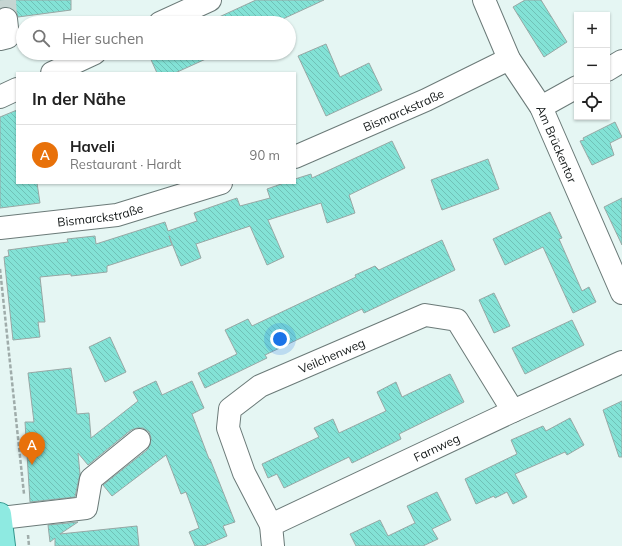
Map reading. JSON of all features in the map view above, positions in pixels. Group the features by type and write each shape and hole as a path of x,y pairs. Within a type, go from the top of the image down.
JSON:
{"main road":[{"path":"0,514 4,546"}],"street":[{"path":"175,16 210,0"},
{"name":"Am Brückentor","path":"484,0 509,59 541,106 622,293"},
{"path":"0,39 8,37 6,19"},
{"name":"Bismarckstraße","path":"296,157 426,100 509,59"},
{"path":"54,72 81,60"},
{"path":"610,68 622,61"},
{"path":"541,106 574,88"},
{"path":"0,97 16,89"},
{"name":"Bismarckstraße","path":"0,228 117,215 218,184"},
{"name":"Veilchenweg","path":"272,536 244,473 228,428 230,409 260,386 425,315 457,320 513,411"},
{"name":"Farnweg","path":"272,536 513,411 622,362"},
{"path":"0,518 86,508 91,479 139,440"}],"path":[{"path":"0,269 29,546"}],"building":[{"path":"0,0 71,0 71,10 26,16 18,16 16,11 11,8 0,8"},
{"path":"256,0 324,0 289,16 221,16"},
{"path":"525,0 541,0 567,42 544,57 513,7"},
{"path":"326,44 340,77 369,63 382,90 326,116 298,56"},
{"path":"151,60 204,60 177,72 157,72"},
{"path":"16,110 16,184 37,184 40,203 0,208 0,117"},
{"path":"615,122 622,137 610,143 614,155 592,165 580,141 584,140 583,138"},
{"path":"392,141 405,168 349,195 355,213 327,223 321,203 268,220 284,257 267,265 250,226 196,244 201,258 181,266 169,236 172,245 107,266 107,272 71,276 71,274 40,277 45,322 38,322 40,337 13,340 4,257 9,256 8,250 68,242 67,239 95,236 96,244 165,222 168,231 197,221 194,213 237,198 240,206 270,198 267,189 281,184 296,184 296,179 311,174 312,178"},
{"path":"488,159 499,189 442,210 431,180"},
{"path":"622,198 622,245 604,207"},
{"path":"550,212 562,238 559,239 582,291 589,287 596,302 573,313 543,247 505,265 493,239"},
{"path":"442,240 455,270 364,313 362,309 265,355 267,358 205,388 198,373 237,354 225,330 248,319 252,326 356,277 355,275 375,266 379,270"},
{"path":"494,293 510,326 494,333 479,300"},
{"path":"572,320 584,345 525,374 512,348"},
{"path":"110,337 126,372 105,382 89,347"},
{"path":"71,368 77,414 89,413 91,438 138,401 133,392 156,381 162,395 192,381 204,408 192,414 235,522 223,526 227,536 204,546 195,546 189,532 199,528 186,492 181,494 166,455 112,496 103,485 147,450 150,445 151,438 149,432 143,428 131,430 88,465 78,453 80,474 75,497 30,502 25,422 34,422 28,373"},
{"path":"450,374 464,402 399,434 401,439 352,463 349,457 284,488 277,474 268,478 262,464 319,437 314,428 333,419 339,433 386,411 377,392 396,382 402,397"},
{"path":"622,401 622,457 619,457 603,410"},
{"path":"570,418 584,445 567,455 565,452 515,474 527,497 513,504 507,492 495,498 494,496 476,504 465,479 517,454 511,440 543,426 546,431"},
{"path":"437,492 451,520 432,529 438,539 423,546 356,546 350,534 380,520 388,536 415,523 407,506"},
{"path":"78,522 60,534 137,526 139,546 55,546 55,538 50,542 48,525"}],"tunnel":[{"path":"5,0 6,19"}],"place":[{"name":"Haveli","path":"32,465"}]}
